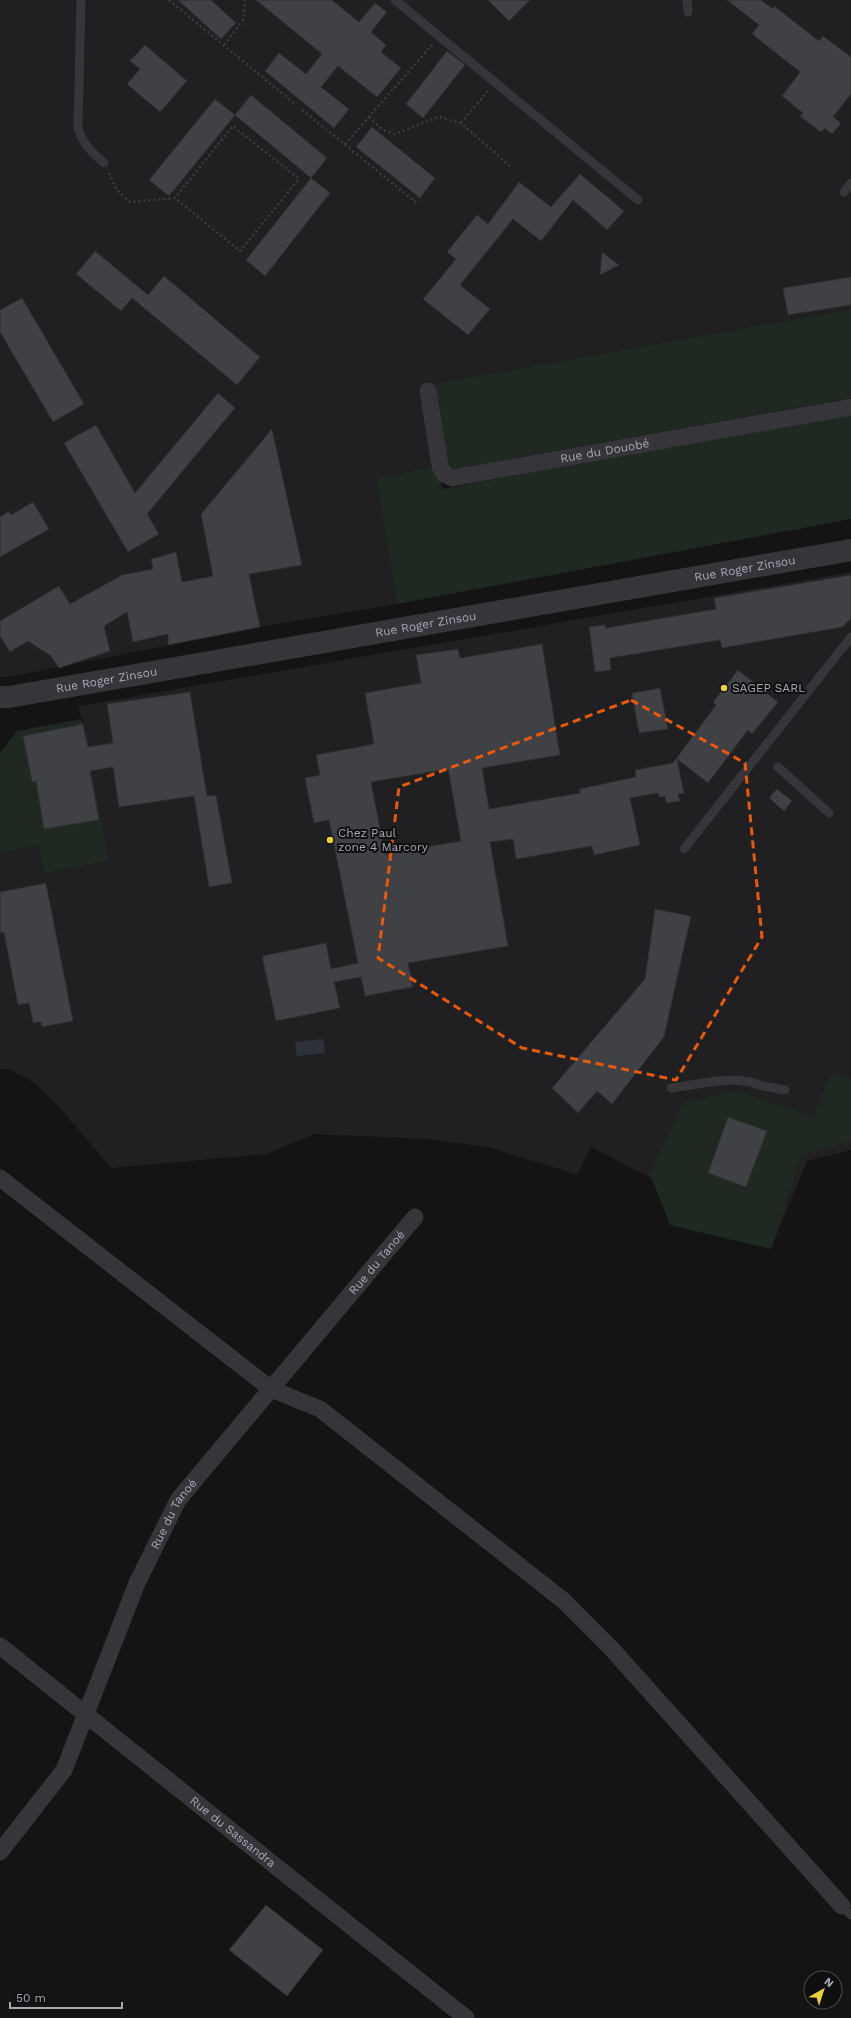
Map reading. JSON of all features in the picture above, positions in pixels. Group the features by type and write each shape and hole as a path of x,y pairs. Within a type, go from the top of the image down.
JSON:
{"street":[{"name":"Rue du Douobé","path":"428,391 440,466 444,474 452,478 851,407"},
{"name":"Rue Roger Zinsou","path":"0,697 9,697 851,550"},
{"path":"0,1178 272,1389 320,1409 564,1601 610,1647 847,1911"},
{"name":"Rue du Tanoé","path":"0,1852 64,1770 137,1583 178,1500 415,1217"},
{"name":"Rue du Sassandra","path":"0,1646 466,2018"}],"lane":[{"path":"81,0 78,128 82,139 90,151 104,163"},
{"path":"395,0 438,37 638,200"},
{"path":"688,0 688,12"},
{"path":"844,192 851,183"},
{"path":"684,850 851,637"},
{"path":"778,767 829,812"},
{"path":"671,1088 717,1081 735,1080 785,1090"}],"path":[{"path":"169,0 295,104"},
{"path":"224,45 243,20 245,0"},
{"path":"345,144 438,37"},
{"path":"460,123 495,83"},
{"path":"302,110 418,204"},
{"path":"369,117 383,130 395,134 439,117 460,123 510,166"},
{"path":"104,163 117,190 130,202 175,198 240,251 298,179 233,126 175,198"}],"highlighted area":[{"path":"631,700 745,763 762,937 676,1080 522,1048 378,958 399,787"}],"shaded area":[{"path":"0,0 851,0 851,309 432,384 438,466 376,478 397,604 260,627 14,676 0,677"},
{"path":"851,309 851,398 448,470 432,384"},
{"path":"851,414 851,519 397,604 376,478 438,466 442,489"},
{"path":"851,572 851,1150 807,1161 771,1249 670,1225 653,1179 591,1147 577,1175 489,1147 425,1139 315,1134 266,1154 111,1168 59,1107 35,1083 9,1069 0,1069 0,853 38,845 44,873 109,861 82,719 78,706"},
{"path":"82,719 109,861 44,873 38,845 0,853 0,753 17,731"},
{"path":"323,1039 325,1053 297,1056 295,1042"},
{"path":"832,1072 851,1079 851,1142 802,1155 771,1249 670,1225 650,1174 683,1103 736,1090 813,1117"}],"building":[{"path":"178,0 211,0 236,23 221,39"},
{"path":"256,0 332,0 359,22 375,3 387,12 371,32 386,45 381,52 401,68 377,97 338,66 321,87 349,109 334,128 265,71 279,53 306,74 322,54"},
{"path":"488,0 530,0 509,21"},
{"path":"727,0 761,0 773,9 774,6 819,41 823,36 851,57 851,94 833,117 841,123 832,134 825,128 821,132 800,116 803,113 782,96 800,72 752,34 759,25"},
{"path":"145,45 187,81 160,112 127,84 140,69 130,61"},
{"path":"447,51 465,65 423,118 406,104"},
{"path":"251,95 327,158 311,178 235,115"},
{"path":"215,99 235,115 169,196 149,180"},
{"path":"372,127 435,178 420,198 356,147"},
{"path":"580,174 624,211 607,230 573,200 541,241 513,219 460,285 490,309 468,335 423,299 456,259 447,252 477,215 488,224 519,182 551,207"},
{"path":"311,178 330,193 265,276 246,260"},
{"path":"95,251 148,295 164,276 260,357 237,385 132,298 121,311 76,274"},
{"path":"602,252 619,265 600,275"},
{"path":"851,277 851,305 788,315 783,288"},
{"path":"22,298 84,404 53,422 0,332 0,310"},
{"path":"218,393 235,408 147,514 159,534 128,552 64,443 96,425 135,493"},
{"path":"272,429 302,565 249,574 260,627 168,645 168,634 133,642 127,612 104,626 110,651 59,668 51,656 28,641 10,652 0,636 0,621 59,586 70,604 122,575 153,569 151,559 176,552 182,582 213,576 201,514"},
{"path":"33,502 49,529 0,557 0,517 9,511 11,515"},
{"path":"851,575 851,618 843,627 722,648 720,640 610,658 611,670 595,672 589,627 605,625 606,628 716,609 714,598"},
{"path":"542,644 560,755 482,768 489,809 580,793 579,789 636,777 635,770 673,763 716,705 713,702 738,670 778,702 752,734 748,730 708,783 677,759 684,793 678,794 680,801 666,803 665,796 659,797 658,793 630,798 640,845 594,855 592,846 516,859 513,839 490,842 508,946 408,963 413,987 365,996 361,977 334,982 340,1008 276,1021 262,956 326,943 331,969 358,963 329,820 314,823 305,778 320,775 316,755 374,744 365,693 421,683 416,655 458,649 460,658","holes":["448,769 461,841 385,854 371,782"]},
{"path":"660,688 668,729 639,733 632,693"},
{"path":"190,692 207,796 216,795 232,883 209,887 194,796 119,807 113,767 90,771 99,820 44,829 36,781 32,782 23,736 83,724 88,747 113,743 107,704"},
{"path":"777,789 792,801 784,811 769,798"},
{"path":"46,883 73,1021 42,1027 41,1022 33,1023 29,1003 18,1005 4,932 0,933 0,892"},
{"path":"655,909 691,916 664,1037 612,1104 597,1091 578,1113 552,1088 645,979"},
{"path":"728,1117 767,1131 746,1187 708,1173"},
{"path":"266,1905 323,1950 287,1996 229,1950"}],"place":[{"name":"SAGEP SARL","path":"724,688"},
{"name":"Chez Paul zone 4 Marcory","path":"330,840"}]}
